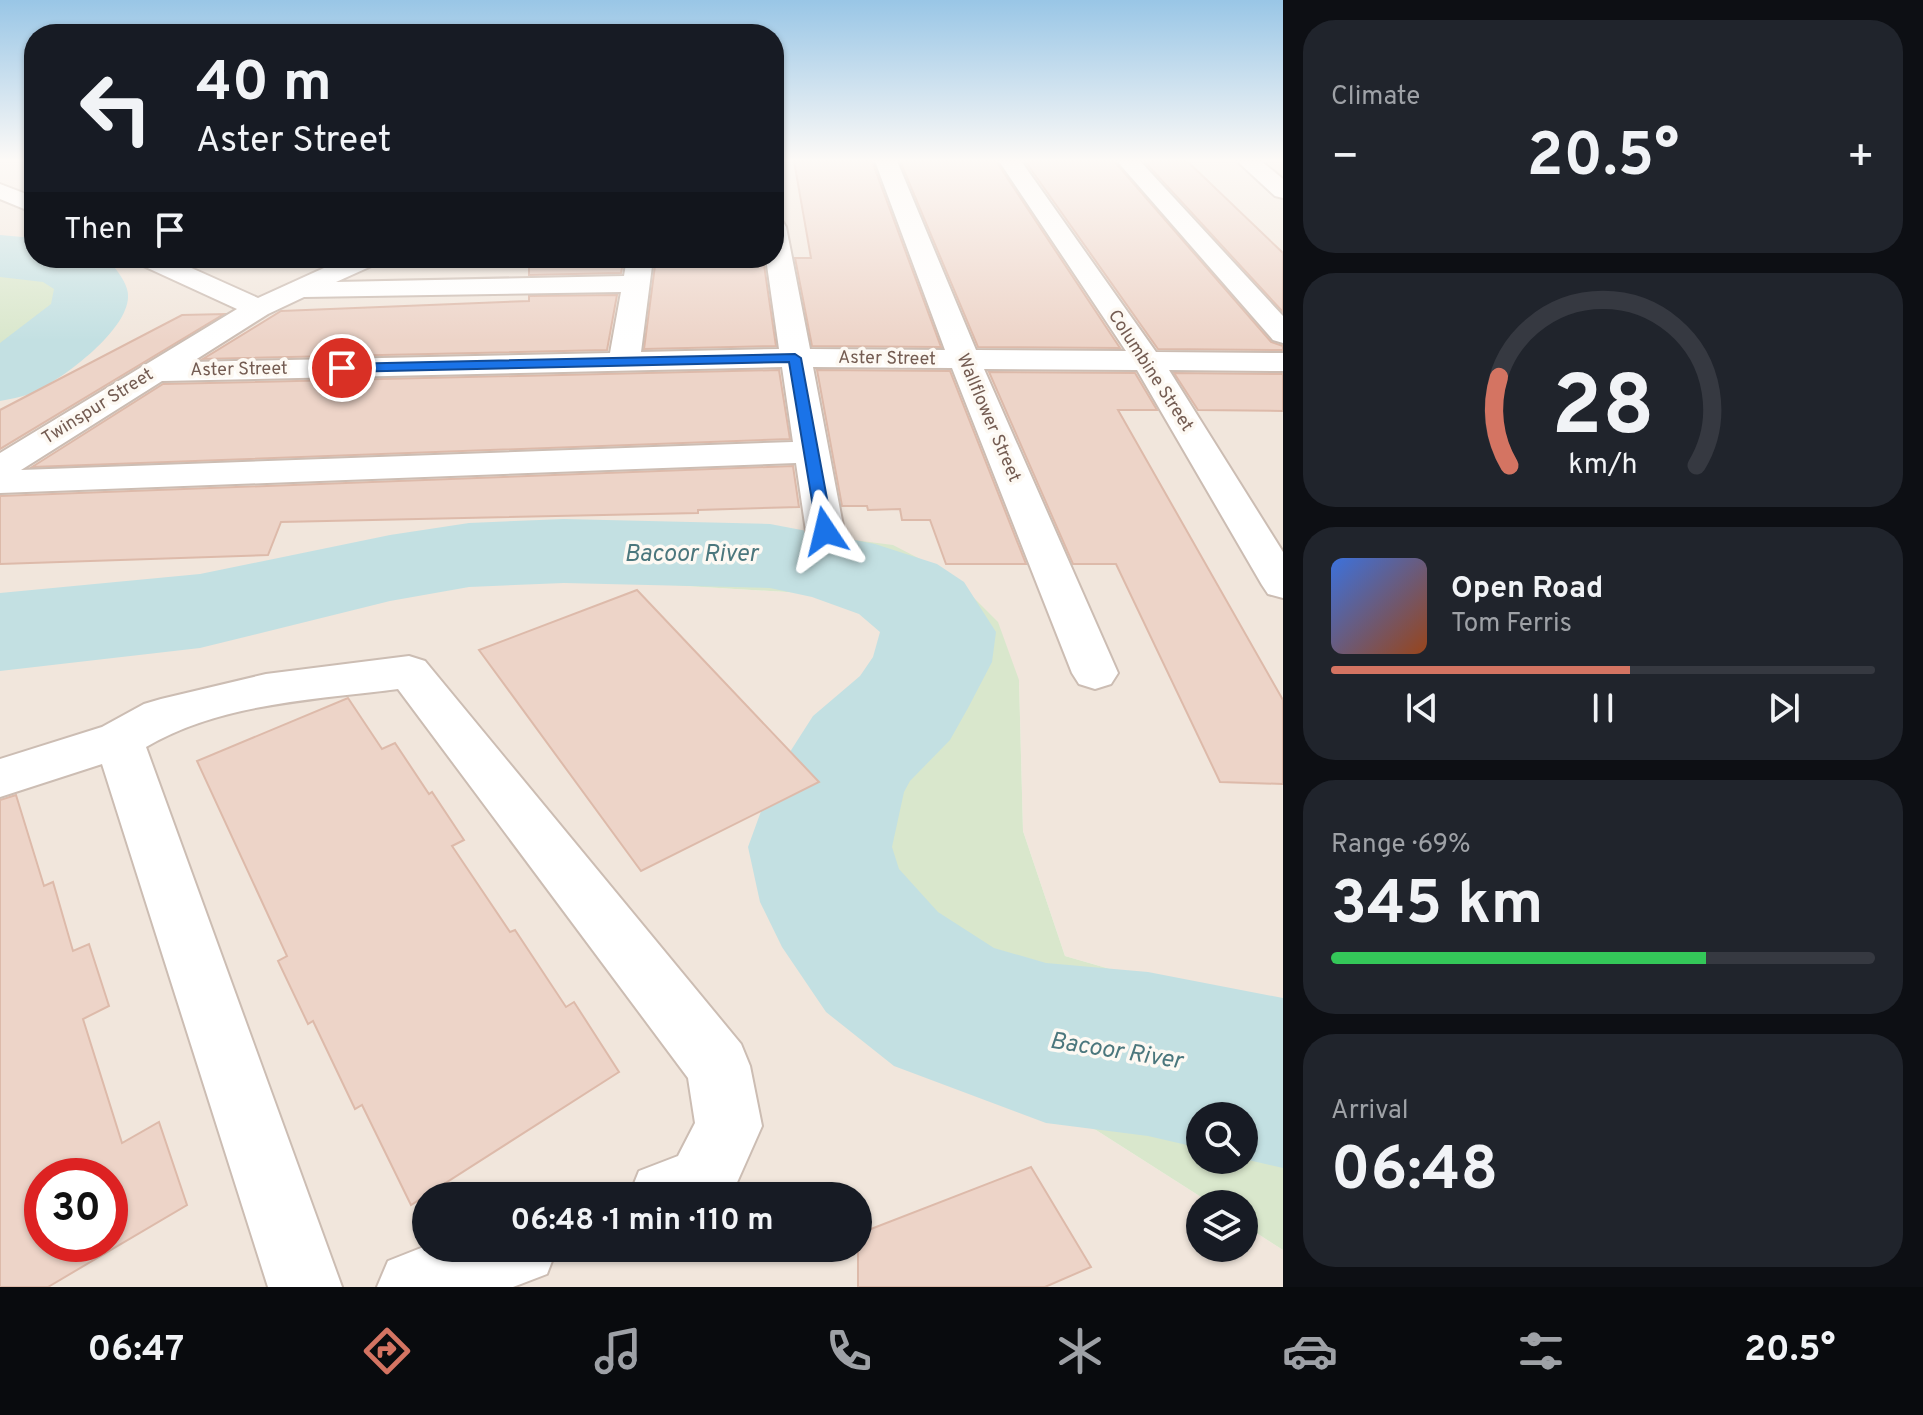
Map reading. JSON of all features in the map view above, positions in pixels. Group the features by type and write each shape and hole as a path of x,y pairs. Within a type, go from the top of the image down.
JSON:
{"street":[{"name":"Wallflower Street","path":"910,221 1095,673"},
{"name":"Columbine Street","path":"1051,221 1148,362 1283,585"},
{"path":"1182,221 1283,334"},
{"path":"170,268 258,308"},
{"name":"Twinspur Street","path":"0,468 258,308 344,268"},
{"path":"781,268 825,531"},
{"path":"296,292 637,271 624,363"},
{"name":"Aster Street","path":"155,372 795,358 1283,362"},
{"path":"0,482 811,452"},
{"path":"0,778 119,740 161,716 266,690 409,672 718,1066 729,1126 702,1182"},
{"path":"119,740 305,1287"},
{"path":"414,1287 483,1262"}],"shaded area":[{"path":"0,221 24,221 24,247 0,243"},
{"path":"784,221 1283,221 1283,1019 1065,956 1023,831 1019,680 822,536 499,542 282,577 68,606 0,603 0,389 58,361 118,287 93,268 784,268"},
{"path":"502,575 869,597 890,648 779,781 879,1039 997,1093 1096,1130 1190,1190 1186,1190 1186,1262 1258,1262 1258,1234 1283,1250 1283,1287 0,1287 0,661 263,624"}],"green space":[{"path":"0,243 24,247 24,268 93,268 118,287 108,317 58,361 0,389"},
{"path":"822,536 893,545 951,575 998,622 1019,680 1023,831 1065,956 1283,1019 1283,1250 1258,1234 1258,1190 1190,1190 1096,1130 997,1093 879,1039 784,937 759,863 779,780 890,648 869,597 502,575 263,624 0,661 0,603 68,606 282,577 499,542"}],"building":[{"path":"805,221 894,221 941,347 812,346 795,258 811,258"},
{"path":"925,221 1036,221 1120,348 978,347"},
{"path":"1067,221 1166,221 1271,342 1283,346 1283,350 1158,349"},
{"path":"1199,221 1250,221 1283,253 1283,312"},
{"path":"529,268 622,268 621,273 529,275"},
{"path":"655,268 764,268 776,346 644,349"},
{"path":"617,295 607,350 203,359 281,311 529,301 529,296"},
{"path":"224,314 0,449 0,410 182,315"},
{"path":"779,370 790,439 32,467 163,384"},
{"path":"817,370 950,371 1026,564 946,564 930,520 902,520 900,509 868,510 867,506 842,506"},
{"path":"989,372 1135,373 1157,410 1118,410 1283,700 1283,784 1220,782 1116,564 1073,564"},
{"path":"1174,373 1283,374 1283,411 1198,410"},
{"path":"793,466 799,507 698,510 698,513 281,522 268,555 0,564 0,496"},
{"path":"637,590 819,782 641,871 479,650"},
{"path":"348,698 382,749 395,743 429,794 432,792 464,840 452,846 510,932 515,930 566,1007 574,1002 619,1072 447,1182 412,1182 411,1205 362,1105 355,1109 313,1021 308,1024 278,961 287,956 197,761"},
{"path":"16,795 44,886 53,882 73,951 89,944 109,1006 83,1019 122,1143 159,1122 187,1205 128,1240 128,1158 24,1158 24,1262 90,1262 48,1287 0,1287 0,800"},
{"path":"1031,1167 1091,1267 1045,1287 858,1287 858,1262 872,1262 872,1229"}],"waterway":[{"name":"Bacoor River","path":"0,256 24,259"},
{"name":"Bacoor River","path":"0,376 65,335 89,305 91,289 83,275 72,268"},
{"name":"Bacoor River","path":"0,632 200,611 390,568 469,555 564,551 770,556 837,568 898,589 924,608 938,632 932,662 905,708 859,751 836,792 820,847 835,902 882,962 952,1012 1046,1043 1148,1054 1283,1083"}],"route":[{"path":"342,368 795,358 825,531"}]}
